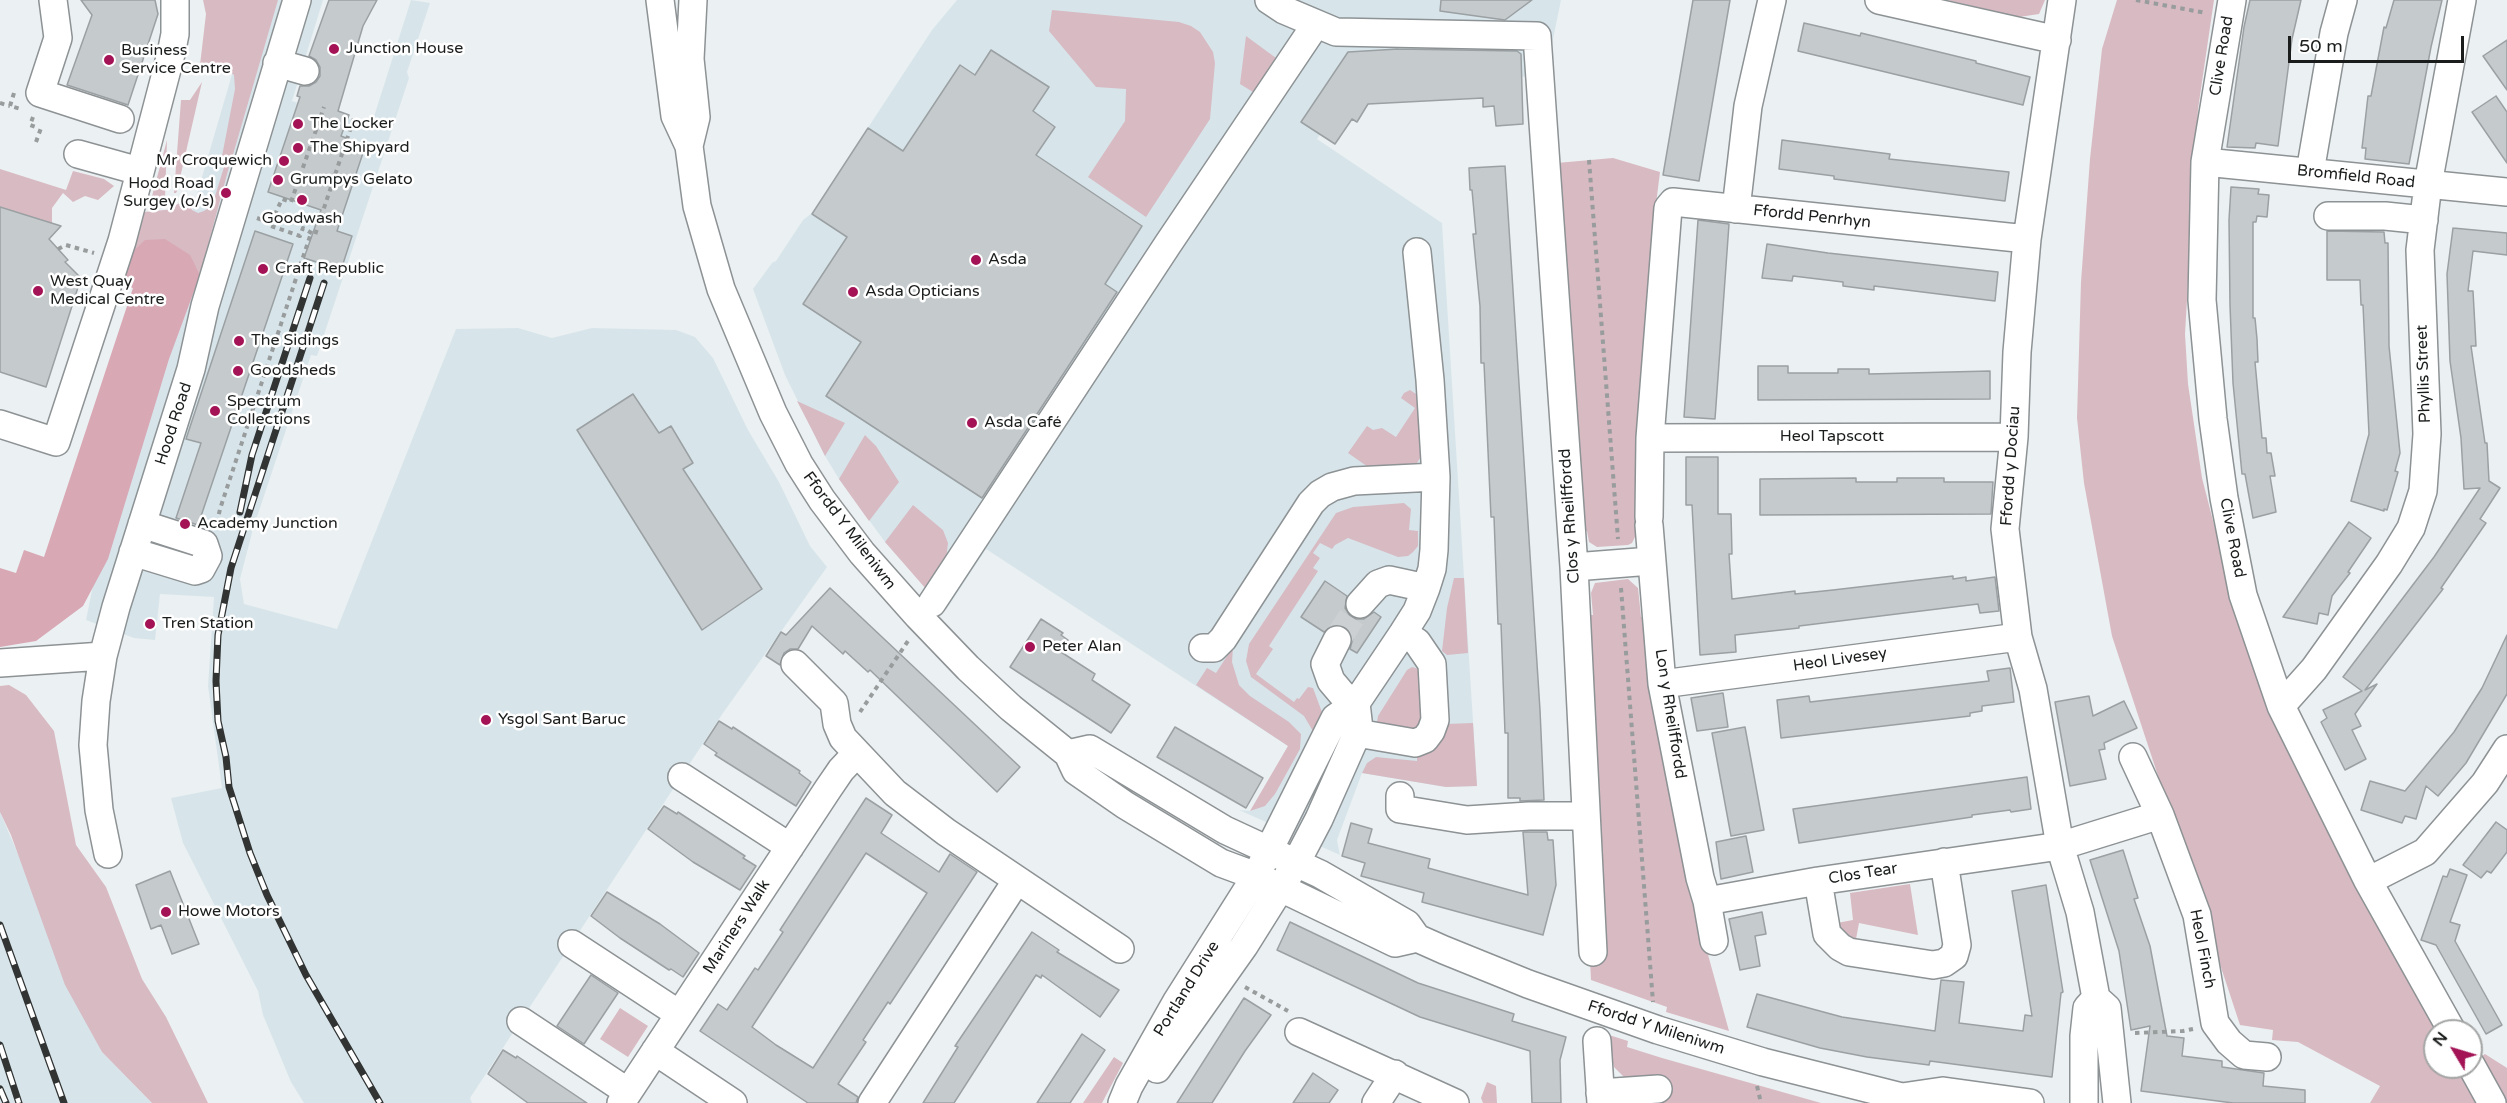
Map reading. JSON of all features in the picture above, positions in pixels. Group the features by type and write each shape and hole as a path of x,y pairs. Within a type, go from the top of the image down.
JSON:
{"street":[{"path":"53,0 58,38 40,93 120,119"},
{"path":"0,424 56,442 118,250 173,44 175,0"},
{"name":"Hood Road","path":"108,854 99,810 93,745 96,701 103,656 133,552 191,369 205,306 297,0"},
{"name":"Ffordd Y Mileniwm","path":"660,0 675,116 689,147 697,206 721,289 772,413 804,473 862,554 918,616 1011,708 1068,754 1076,771 1149,821 1221,863 1256,876 1395,944 1417,938"},
{"name":"Ffordd Y Mileniwm","path":"689,147 696,117 690,59 693,0"},
{"path":"932,603 1316,24 1284,10 1269,0"},
{"name":"Ffordd Penrhyn","path":"1772,0 1748,106 1736,209 2027,239"},
{"path":"1879,0 2057,40"},
{"name":"Ffordd y Dociau","path":"2062,0 2027,239 2017,352 2014,436 2005,529 2019,637 2033,689 2060,846 2080,912 2096,998 2107,1008 2117,1103"},
{"name":"Clive Road","path":"2232,0 2205,162 2202,300 2213,419 2224,498 2243,595 2281,706 2368,881 2445,1019"},
{"path":"2310,172 2334,33 2343,0"},
{"name":"Phyllis Street","path":"2281,706 2314,669 2389,564 2411,528 2423,491 2427,434 2420,250 2428,184 2462,0"},
{"name":"Clos y Rheilffordd","path":"1316,24 1336,32 1537,36 1574,567 1593,952"},
{"path":"277,63 305,71"},
{"path":"78,154 139,171"},
{"name":"Bromfield Road","path":"2205,162 2507,192"},
{"name":"Lon y Rheilffordd","path":"1707,901 1700,878 1662,684 1649,521 1650,438 1668,208 1673,202 1736,209"},
{"path":"2328,216 2385,216 2424,220"},
{"name":"Portland Drive","path":"1122,1103 1129,1086 1177,1001 1256,876 1335,718 1356,703 1404,633 1417,611 1426,588 1432,569 1434,550 1436,477 1418,252"},
{"name":"Heol Tapscott","path":"1650,438 2014,436"},
{"path":"1203,648 1214,648 1223,639 1311,502 1320,494 1332,487 1354,481 1436,477"},
{"path":"133,552 195,571 201,569 208,556 204,544 142,524"},
{"path":"1574,567 1651,561"},
{"path":"1360,604 1378,584 1389,580 1426,588"},
{"path":"1337,640 1325,664 1331,681 1342,694 1356,703 1359,729 1357,733 1415,743 1425,739 1435,720 1432,664 1417,642 1404,633"},
{"name":"Heol Livesey","path":"1662,684 2019,637"},
{"path":"0,663 103,656"},
{"path":"795,664 834,703 843,738 895,793 946,832 1120,949"},
{"name":"Portland Drive","path":"1131,1103 1245,946 1296,863 1319,819 1357,733"},
{"name":"Ffordd Y Mileniwm","path":"1068,754 1090,749 1225,830 1320,874 1407,924 1417,938 1528,984 1658,1030 1763,1062 1909,1100 1943,1090 2030,1103"},
{"path":"2368,881 2424,852 2485,783 2507,749"},
{"name":"Mariners Walk","path":"624,1098 841,770 856,754"},
{"name":"Heol Finch","path":"2133,757 2160,815 2197,915 2215,1023 2229,1042 2244,1055 2267,1058"},
{"path":"682,777 790,847"},
{"path":"1400,796 1400,809 1467,820 1529,816 1586,816"},
{"path":"2060,846 2160,815"},
{"name":"Clos Tear","path":"1707,901 1818,881 2060,846"},
{"path":"1818,881 1827,934 1840,947 1849,951 1933,965 1944,963 1953,956 1957,945 1944,862"},
{"path":"872,1103 1017,880"},
{"path":"1707,901 1714,941"},
{"path":"572,944 679,1014"},
{"path":"2084,1103 2084,1036 2087,1008 2096,998"},
{"path":"521,1021 624,1098"},
{"path":"1299,1032 1455,1103"},
{"path":"1598,1041 1601,1098 1658,1089"},
{"path":"655,1051 733,1103"},
{"path":"1376,1103 1395,1074"},
{"path":"2479,1079 2492,1103"}],"path":[{"path":"2136,0 2188,9"},
{"path":"0,103 10,106"},
{"path":"324,107 291,202 282,199 271,226 300,236 303,228 315,235 354,118"},
{"path":"36,141 41,128"},
{"path":"1589,160 1618,546"},
{"path":"234,211 272,223"},
{"path":"206,521 217,524 311,233"},
{"path":"58,249 66,244 118,250"},
{"path":"1620,579 1652,1009"},
{"path":"838,725 855,720 912,636"},
{"path":"1243,986 1304,1020 1299,1032"},
{"path":"2131,1033 2183,1031 2215,1023"},
{"path":"1755,1080 1761,1103"}],"shaded area":[{"path":"203,0 278,0 232,158 222,156 235,89 234,75 224,67 200,65 206,14"},
{"name":"Ysgol Sant Baruc","path":"223,0 323,0 292,101 371,126 411,0 430,3 407,72 409,78 317,356 311,355 253,529 240,579 244,604 337,629 456,329 518,328 552,338 592,328 676,330 695,337 713,358 748,430 779,482 810,546 827,567 723,713 470,1098 472,1103 304,1103 291,1082 263,1015 258,991 183,843 171,798 222,788 208,686 214,597 160,594 155,640 134,638 86,620 117,468 245,30"},
{"path":"957,0 1561,0 1552,44 1552,75 1353,86 1317,139 1442,223 1477,786 1446,787 1362,773 1337,840 1340,855 1239,810 1251,811 1288,746 986,549 946,610 885,542 839,479 825,456 785,375 753,289 772,263 776,261 803,220 812,213 932,30"},
{"path":"1947,0 2045,0 2039,14 2019,17"},
{"path":"2117,0 2214,0 2198,109 2185,334 2188,384 2202,478 2240,626 2433,1019 2423,1019 2423,1079 2463,1079 2476,1103 2370,1103 2380,1086 2298,1042 2272,1040 2273,1030 2240,1025 2112,636 2084,483 2077,418 2081,282 2090,159 2102,49"},
{"path":"1052,10 1179,22 1200,32 1213,52 1215,63 1210,119 1146,217 1088,177 1125,121 1126,89 1096,87 1049,31"},
{"path":"1246,36 1276,58 1253,92 1240,84"},
{"path":"202,82 177,191 174,193 181,100 190,100"},
{"path":"167,140 165,198 151,200"},
{"path":"1613,158 1660,172 1645,316 1641,517 1635,518 1635,537 1632,543 1597,547 1589,542 1587,531 1580,532 1557,163"},
{"path":"224,167 229,167 200,275 189,255 130,254 140,210 144,212 175,209 174,206 187,199 192,210 198,213 204,211 212,206"},
{"path":"0,169 66,190 73,171 104,179 114,186 98,200 85,196 73,202 63,193 52,208 52,224 0,207"},
{"path":"165,239 190,255 200,275 169,359 108,559 83,606 36,641 0,647 0,568 16,573 24,550 44,557 133,288 120,283 130,254 145,240"},
{"path":"1410,390 1419,396 1423,453 1417,463 1371,469 1348,453 1367,426 1373,430 1382,428 1396,437 1415,408 1401,398"},
{"path":"797,401 845,423 825,456 812,430"},
{"path":"865,435 876,446 899,482 869,521 839,479"},
{"path":"1404,503 1411,509 1409,530 1418,531 1418,546 1413,552 1408,556 1398,557 1348,538 1332,549 1320,543 1313,553 1320,558 1313,568 1318,571 1269,646 1273,649 1256,674 1294,702 1308,687 1313,688 1323,715 1314,733 1304,716 1251,677 1246,661 1249,644 1336,513 1353,507"},
{"path":"913,505 943,530 948,543 946,560 926,589 885,542"},
{"path":"1454,578 1464,578 1468,653 1447,655 1442,651 1447,608"},
{"path":"1628,579 1638,588 1641,617 1648,617 1707,951 1729,1031 1666,1012 1667,1007 1591,980 1590,959 1606,958 1585,615 1593,615 1591,593 1595,583"},
{"path":"1233,647 1232,662 1239,685 1250,696 1289,722 1301,734 1300,749 1275,794 1265,806 1250,811 1288,746 1196,685 1207,668 1216,673"},
{"path":"1412,667 1419,669 1424,720 1409,731 1380,726 1377,722 1378,716 1407,670"},
{"path":"9,685 26,695 54,731 76,845 106,887 142,979 166,1017 208,1103 152,1103 102,1052 65,985 11,835 0,812 0,686"},
{"path":"1473,723 1477,786 1446,787 1362,773 1367,763 1376,757 1417,761 1417,752 1446,724"},
{"path":"0,812 102,1052 152,1103 0,1103"},
{"path":"1910,884 1918,935 1859,923 1856,939 1843,934 1837,923 1853,920 1850,893"},
{"path":"620,1008 648,1026 628,1057 600,1039"},
{"path":"1609,1035 1628,1041 1627,1047 1821,1103 1630,1103 1632,1080 1624,1077 1614,1067"},
{"path":"2485,1054 2507,1068 2507,1103 2501,1103 2483,1070 2483,1055"},
{"path":"1114,1057 1123,1063 1102,1103 1083,1103"},
{"path":"1487,1082 1496,1086 1497,1103 1483,1103 1481,1098"}],"building":[{"name":"Business Service Centre","path":"81,0 155,0 158,14 128,105 67,85 92,15"},
{"path":"329,0 377,0 363,26 338,111 349,115 341,136 346,138 343,146 363,153 337,231 352,236 341,270 304,258 321,210 268,192 300,97 297,96 300,86 309,86 320,76 320,67 316,60 309,56"},
{"path":"1441,0 1532,0 1505,20 1440,11"},
{"path":"1693,0 1730,0 1699,181 1663,175"},
{"path":"2250,0 2301,0 2292,39 2278,146 2256,143 2255,148 2227,147 2244,27"},
{"path":"2394,0 2442,0 2409,164 2365,159 2366,148 2362,148 2368,96 2371,96 2384,27 2386,28"},
{"path":"1804,23 1860,36 1861,33 1976,61 1976,63 2030,77 2023,105 1798,51"},
{"path":"2507,40 2507,90 2483,56"},
{"path":"1398,49 1517,51 1521,54 1523,124 1496,126 1494,106 1483,107 1483,98 1368,104 1357,122 1352,119 1335,144 1301,122 1348,52"},
{"name":"Asda","path":"991,50 1049,87 1033,111 1055,127 1036,155 1142,226 1105,284 1117,292 982,498 826,396 861,342 803,304 847,237 812,214 868,128 903,151 960,65 975,75"},
{"path":"2496,96 2507,112 2507,163 2472,112"},
{"path":"1782,140 1890,154 1889,159 2009,172 2005,201 1834,179 1834,176 1779,169"},
{"path":"1505,166 1544,800 1520,801 1520,798 1508,798 1508,733 1505,733 1501,624 1498,624 1494,517 1491,517 1484,363 1481,363 1480,306 1473,234 1476,234 1472,190 1470,190 1469,168"},
{"path":"2231,187 2259,189 2258,194 2269,195 2267,217 2257,216 2256,222 2253,222 2253,318 2255,318 2257,339 2258,362 2255,362 2262,438 2266,438 2267,453 2271,453 2275,476 2270,476 2276,512 2253,518 2245,474 2242,474 2233,383 2229,220"},
{"name":"West Quay Medical Centre","path":"0,207 61,226 49,239 68,260 65,262 81,278 46,387 0,372"},
{"path":"1698,220 1729,224 1715,419 1684,417"},
{"path":"2453,228 2507,233 2507,255 2473,251 2468,291 2473,291 2476,346 2471,346 2485,443 2487,443 2489,481 2500,488 2480,519 2486,523 2441,588 2443,589 2365,690 2377,684 2355,714 2361,726 2352,730 2366,759 2345,770 2321,722 2327,718 2323,710 2362,691 2343,677 2434,557 2480,488 2464,489 2461,438 2450,361 2447,274"},
{"name":"The Sidings","path":"255,231 293,244 198,525 176,518 201,443 186,439"},
{"path":"2327,231 2384,232 2385,243 2388,243 2389,346 2400,453 2395,471 2398,472 2387,510 2384,509 2384,511 2351,501 2369,434 2363,305 2361,305 2360,280 2327,280"},
{"path":"1767,244 1998,272 1995,301 1874,286 1874,290 1843,286 1843,282 1793,276 1792,281 1762,278"},
{"path":"1758,366 1788,366 1788,373 1838,373 1838,369 1869,369 1869,374 1990,371 1990,399 1758,400"},
{"path":"633,394 659,433 671,426 693,463 683,469 762,589 702,630 577,430"},
{"path":"1686,457 1718,457 1718,514 1731,514 1732,554 1729,554 1732,599 1953,576 1953,579 1966,577 1966,581 1995,577 1999,611 1980,613 1978,604 1735,635 1736,652 1700,655 1692,505 1686,505"},
{"path":"1856,478 1856,482 1897,482 1897,478 1944,478 1944,482 1993,482 1991,514 1760,515 1760,479"},
{"path":"2349,522 2371,538 2348,572 2350,573 2332,596 2328,615 2319,613 2317,624 2283,617"},
{"path":"1325,581 1347,596 1345,608 1350,616 1364,619 1374,612 1381,617 1357,653 1350,649 1353,638 1345,626 1335,624 1324,632 1301,617"},
{"path":"830,588 1020,767 997,792 870,670 868,672 845,651 843,654 812,626 798,649 790,649 784,653 780,665 766,656 781,632 786,635"},
{"path":"1041,619 1063,633 1061,635 1068,640 1061,652 1095,674 1092,680 1130,705 1111,733 1010,667"},
{"path":"2507,635 2507,694 2466,763 2438,796 2426,786 2416,819 2405,816 2402,823 2361,810 2370,781 2405,791 2454,732 2482,688"},
{"path":"2010,668 2014,702 1982,706 1982,711 1970,713 1970,716 1781,738 1777,700 1809,696 1810,702 1989,681 1987,671"},
{"path":"1723,693 1728,727 1697,731 1691,698"},
{"path":"2089,696 2093,716 2124,701 2137,728 2104,743 2105,749 2099,750 2106,779 2070,786 2055,702"},
{"path":"719,721 732,729 733,727 800,771 799,773 811,782 796,806 715,755 717,753 704,744"},
{"path":"1175,727 1263,778 1246,808 1157,757"},
{"path":"1745,727 1764,830 1731,836 1712,733"},
{"path":"2027,777 2031,809 1972,815 1972,817 1799,843 1793,809"},
{"path":"866,798 892,815 881,833 939,872 950,854 977,872 890,1004 888,1002 863,1040 866,1042 838,1084 858,1097 856,1103 808,1103 700,1031 718,1004 727,1010 755,968 758,970 783,932 780,930","holes":["866,853 927,893 813,1068 752,1027"]},
{"path":"664,806 677,814 678,812 745,856 743,858 756,866 740,890 693,862 648,829"},
{"path":"2496,822 2507,830 2507,852 2491,873 2487,871 2481,878 2463,865"},
{"path":"1351,823 1372,829 1368,843 1430,859 1428,868 1528,895 1523,832 1547,832 1548,840 1553,840 1556,885 1543,935 1422,902 1424,893 1361,876 1365,863 1342,856"},
{"path":"1746,836 1753,872 1721,879 1716,842"},
{"path":"2123,850 2138,898 2134,899 2150,946 2167,1036 2184,1038 2182,1056 2222,1061 2222,1067 2264,1073 2263,1086 2305,1090 2305,1103 2233,1103 2141,1091 2150,1026 2131,1030 2119,951 2090,860"},
{"path":"2450,869 2467,875 2450,922 2460,925 2455,941 2502,1025 2486,1034 2483,1029 2483,1019 2478,1019 2436,945 2421,940 2443,876 2447,877"},
{"name":"Howe Motors","path":"170,871 199,944 172,954 161,925 151,929 136,885"},
{"path":"2046,885 2063,992 2061,993 2052,1077 1930,1061 1929,1065 1867,1057 1820,1048 1747,1027 1757,994 1842,1017 1935,1031 1941,980 1964,982 1959,1023 2023,1031 2025,1015 2032,1016 2012,891"},
{"path":"607,892 660,924 699,953 683,977 620,938 591,916"},
{"path":"1762,912 1766,934 1755,936 1760,966 1740,970 1729,919"},
{"path":"1290,922 1418,983 1514,1014 1512,1021 1566,1037 1560,1060 1561,1103 1532,1103 1530,1051 1420,1017 1277,950"},
{"path":"1032,932 1059,950 1057,952 1119,990 1100,1017 1042,975 1041,978 1036,975 954,1103 923,1103 958,1047 955,1046"},
{"path":"591,975 618,993 584,1044 557,1026"},
{"path":"1244,998 1271,1015 1212,1103 1177,1103"},
{"path":"1082,1034 1105,1050 1070,1103 1037,1103"},
{"path":"503,1050 516,1058 517,1056 587,1103 528,1103 488,1074"},
{"path":"1313,1073 1338,1090 1329,1103 1293,1103"}],"tunnel":[{"path":"1337,640 1360,604"}],"railway":[{"path":"240,512 252,455 310,278"},
{"path":"324,283 231,568 218,635 216,681 218,721 226,757 229,787 250,853 267,895 306,975 380,1103"},
{"path":"0,925 64,1103"},
{"path":"0,1045 19,1103"},
{"path":"0,1089 6,1103"}],"place":[{"name":"Junction House","path":"334,49"},
{"name":"Business Service Centre","path":"109,60"},
{"name":"The Locker","path":"298,124"},
{"name":"The Shipyard","path":"298,148"},
{"name":"Mr Croquewich","path":"284,161"},
{"name":"Grumpys Gelato","path":"278,180"},
{"name":"Hood Road Surgey (o/s)","path":"226,193"},
{"name":"Goodwash","path":"302,200"},
{"name":"Asda","path":"976,260"},
{"name":"Craft Republic","path":"263,269"},
{"name":"West Quay Medical Centre","path":"38,291"},
{"name":"Asda Opticians","path":"853,292"},
{"name":"The Sidings","path":"239,341"},
{"name":"Goodsheds","path":"238,371"},
{"name":"Spectrum Collections","path":"215,411"},
{"name":"Asda Café","path":"972,423"},
{"name":"Academy Junction","path":"185,524"},
{"name":"Tren Station","path":"150,624"},
{"name":"Peter Alan","path":"1030,647"},
{"name":"Ysgol Sant Baruc","path":"486,720"},
{"name":"Howe Motors","path":"166,912"}]}
